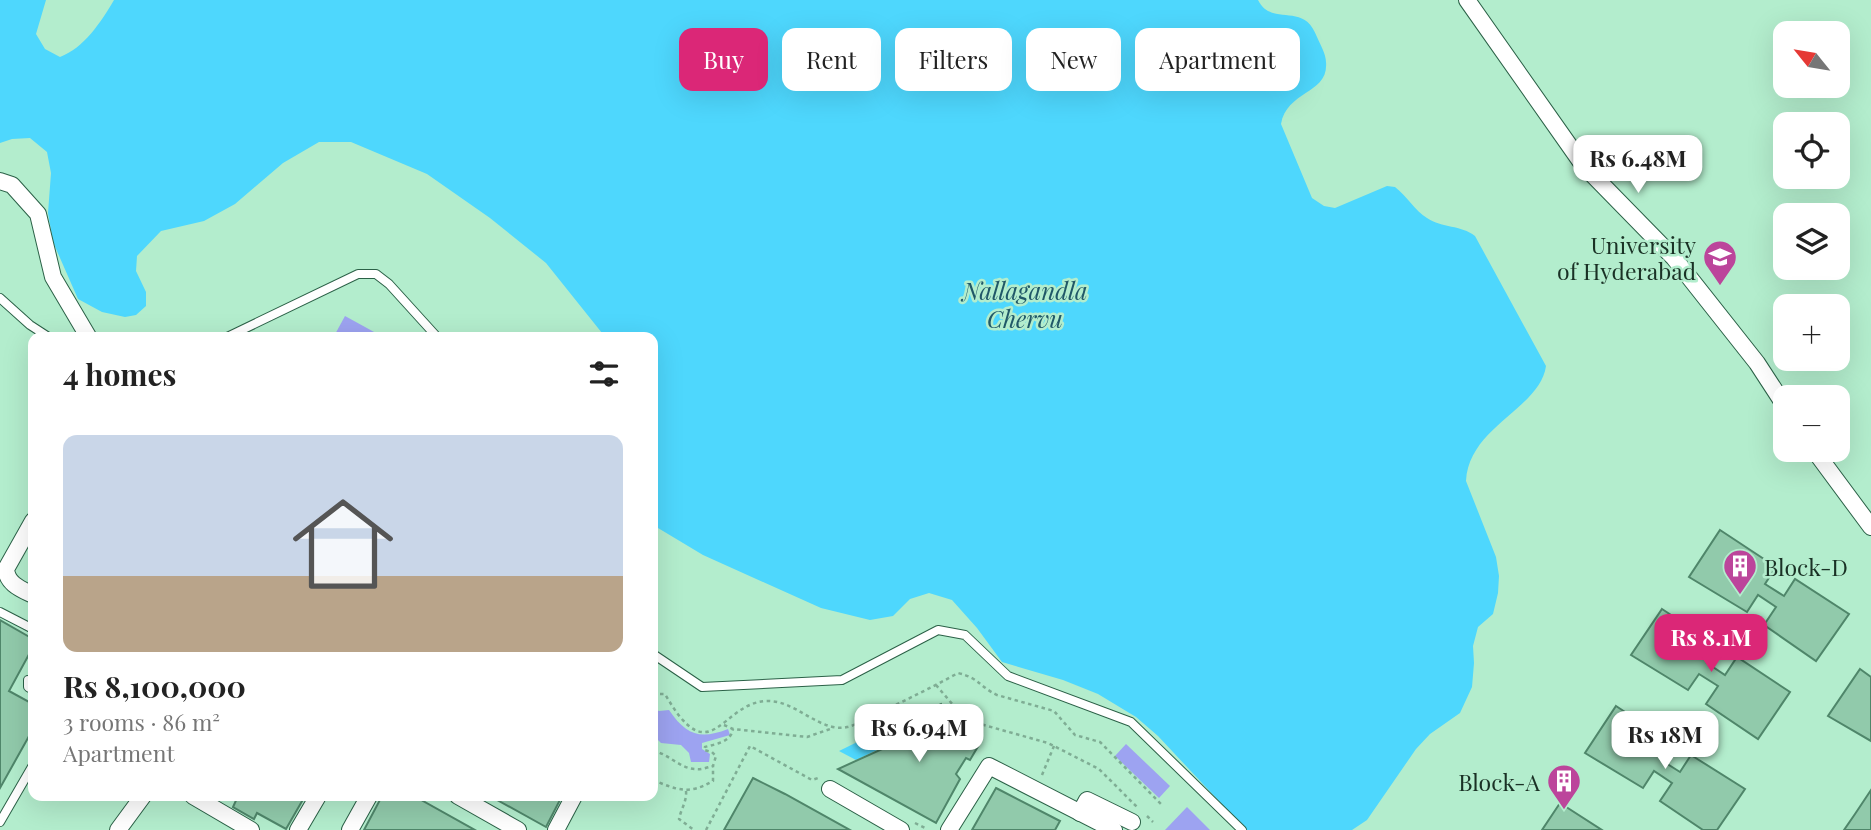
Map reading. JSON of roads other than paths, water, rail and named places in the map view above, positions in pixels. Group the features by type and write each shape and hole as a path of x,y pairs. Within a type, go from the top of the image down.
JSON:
{"street":[{"path":"1467,0 1583,165 1674,258 1757,363 1773,388"},
{"path":"0,181 12,186 38,214 53,277 85,332"},
{"path":"1823,462 1871,527"},
{"path":"28,530 6,569 6,576 28,592"},
{"path":"949,830 989,766 1114,830"},
{"path":"830,789 901,830"},
{"path":"1080,813 1087,800 1132,822"},
{"path":"118,830 139,801"},
{"path":"202,801 251,830"},
{"path":"298,830 315,801"},
{"path":"350,830 366,801"},
{"path":"467,801 518,830"},
{"path":"556,830 572,801"}],"lane":[{"path":"237,332 358,274 376,274 432,332"},
{"path":"0,298 41,332"},
{"path":"0,612 28,626"},
{"path":"658,657 702,687 842,680 938,630 965,635 1008,676 1131,722 1242,830"},
{"path":"28,680 28,687"},
{"path":"0,822 28,774"}],"water":[{"name":"Nallagandla Chervu","path":"0,0 46,0 36,34 45,49 60,57 84,41 114,0 1258,0 1271,12 1304,20 1311,26 1324,52 1325,72 1321,80 1291,104 1281,124 1312,198 1324,206 1335,208 1387,186 1395,187 1427,218 1475,236 1546,366 1541,381 1531,394 1491,432 1470,462 1466,481 1496,557 1499,576 1493,614 1478,627 1473,646 1472,687 1460,713 1430,734 1416,749 1367,820 1352,830 1246,830 1158,736 1136,717 1098,694 1063,680 1002,662 952,600 929,593 910,599 893,616 870,620 821,608 703,555 658,528 658,332 601,332 546,263 490,218 427,174 351,142 319,142 283,163 235,204 204,221 161,231 137,256 136,271 146,292 146,306 136,315 125,317 102,312 78,299 53,242 48,213 51,173 47,152 30,138 0,143"},
{"path":"896,723 902,738 856,760 839,751"}],"place":[{"name":"University of Hyderabad","path":"1720,287"},
{"name":"Block-D","path":"1740,596"},
{"name":"Block-A","path":"1564,811"}]}
